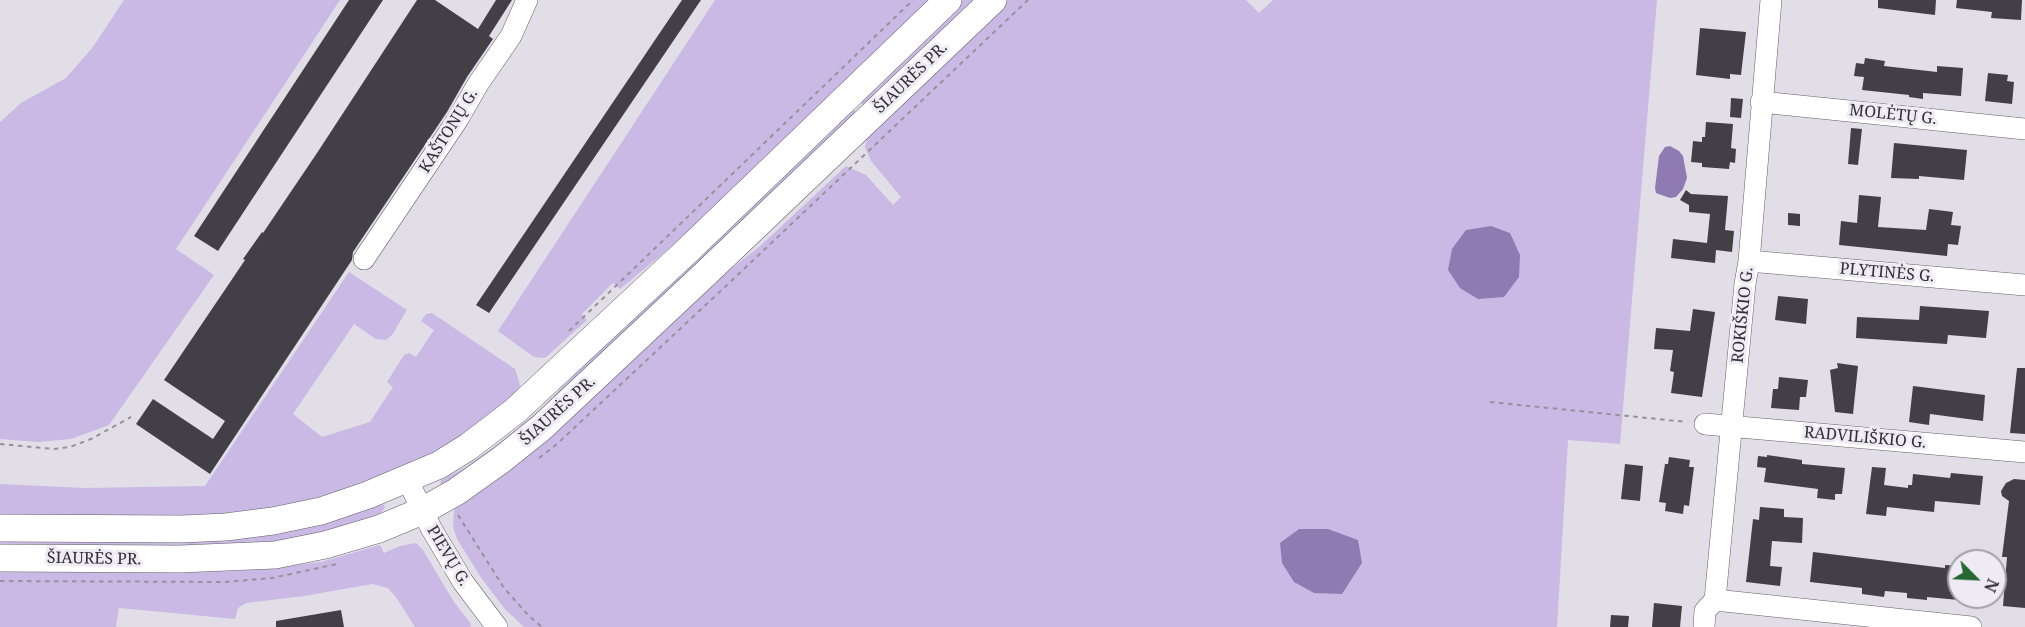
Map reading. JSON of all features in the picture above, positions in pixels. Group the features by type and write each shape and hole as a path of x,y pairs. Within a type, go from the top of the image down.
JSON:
{"main road":[{"name":"ŠIAURĖS PR.","path":"0,528 182,530 273,521 321,511 407,480 439,465 468,447 514,411 680,258 948,0"},
{"name":"ŠIAURĖS PR.","path":"0,558 180,559 275,555 325,545 368,532 422,511 456,492 541,428 993,0"}],"street":[{"name":"KAŠTONŲ G.","path":"364,259 458,120 478,84 511,36 527,0"},
{"name":"ROKIŠKIO G.","path":"1704,627 1705,611 1715,600 1749,261 1770,0"},
{"name":"MOLĖTŲ G.","path":"1761,102 2025,129"},
{"name":"PLYTINĖS G.","path":"1749,261 2025,285"},
{"name":"RADVILIŠKIO G.","path":"1705,424 2025,452"},
{"name":"PIEVŲ G.","path":"407,480 463,582 497,627"},
{"path":"1715,600 1971,627"}],"path":[{"path":"565,335 913,0"},
{"path":"1490,402 1705,424"},
{"path":"0,444 54,449 70,447 130,417"},
{"path":"458,515 504,588 542,627"}],"shaded area":[{"path":"124,0 340,0 176,249 214,275 109,425 71,439 38,442 0,439 0,122 21,103 66,78 93,47"},
{"path":"715,0 933,0 689,232 620,289 613,283 582,314 587,320 545,358 534,357 498,331"},
{"path":"962,0 978,0 865,108 858,99"},
{"path":"1007,0 1246,0 1259,13 1273,0 1657,0 1620,444 1568,440 1557,627 524,627 505,609 482,579 457,539 453,527 454,510 460,500 708,287 759,247 846,166 866,175 893,205 901,197 871,161 865,147 867,137 881,120"},
{"path":"850,106 858,114 526,428 443,486 440,485 441,480 464,468 498,444 542,408 607,341"},
{"path":"1670,146 1683,156 1687,178 1683,189 1676,197 1670,198 1656,193 1655,188 1659,156 1665,147"},
{"path":"1491,226 1510,233 1520,255 1519,277 1504,297 1478,299 1460,288 1448,270 1452,249 1466,230"},
{"path":"349,272 407,310 392,335 386,340 376,339 354,324 293,414 322,437 370,422 393,387 387,382 404,355 409,353 416,357 434,330 421,321 426,314 432,313 515,369 520,385 518,392 465,435 406,468 327,500 272,512 187,518 0,516 0,484 83,488 205,486"},
{"path":"382,503 385,507 381,513 342,527 282,541 237,546 0,547 0,537"},
{"path":"1299,529 1328,529 1358,540 1362,563 1342,594 1314,593 1294,582 1282,563 1280,543"},
{"path":"416,543 423,550 454,602 471,624 470,627 415,627 388,588 372,584 246,603 238,608 235,619 119,608 116,627 0,627 0,569 238,571 321,562 380,545 384,553 400,546"}],"building":[{"path":"349,0 383,0 218,251 194,236"},
{"path":"417,0 435,0 478,29 496,0 512,0 489,36 493,39 447,112 353,252 352,260 210,474 136,424 153,399 213,439 225,421 164,380"},
{"path":"682,0 701,0 489,313 476,305"},
{"path":"1878,0 1936,0 1935,15 1878,8"},
{"path":"1957,0 2022,0 2021,20 1991,18 1992,12 1956,8"},
{"path":"1700,28 1746,32 1741,75 1730,74 1730,79 1696,75"},
{"path":"1865,58 1885,61 1884,66 1937,72 1937,66 1963,68 1961,96 1923,93 1923,99 1909,97 1909,95 1862,90 1864,77 1854,76 1856,63 1864,64"},
{"path":"1988,73 2008,75 2007,81 2014,82 2012,104 1985,101"},
{"path":"1731,98 1743,99 1741,118 1730,117"},
{"path":"1706,122 1733,124 1731,148 1736,149 1735,163 1730,162 1729,169 1702,167 1702,163 1691,162 1693,141 1702,142 1702,137 1705,137"},
{"path":"1851,128 1862,129 1858,165 1848,164"},
{"path":"1894,143 1967,150 1964,180 1919,176 1919,179 1891,178"},
{"path":"1686,190 1691,194 1728,196 1725,230 1734,231 1732,252 1716,250 1715,263 1671,258 1673,239 1707,243 1710,214 1689,212 1689,205 1680,200"},
{"path":"1859,195 1881,197 1878,227 1926,230 1929,209 1953,212 1951,225 1961,226 1958,245 1948,244 1947,256 1839,245 1841,221 1857,223"},
{"path":"1788,213 1800,214 1800,226 1788,225"},
{"path":"1778,296 1808,299 1806,324 1775,320"},
{"path":"1920,306 1989,311 1986,338 1948,335 1947,344 1856,338 1857,317 1919,320"},
{"path":"1693,309 1715,312 1702,397 1671,393 1674,372 1670,371 1673,350 1654,349 1656,328 1690,331"},
{"path":"1837,363 1858,366 1853,414 1835,412 1830,370 1838,368"},
{"path":"2017,368 2025,368 2025,434 2010,433"},
{"path":"1779,377 1808,380 1806,397 1800,397 1799,410 1771,408 1773,389 1778,389"},
{"path":"1913,386 1985,395 1983,421 1930,414 1929,425 1909,422"},
{"path":"1767,455 1802,460 1802,464 1845,468 1842,494 1835,494 1835,500 1817,498 1818,489 1764,482 1766,468 1757,467 1758,456 1767,457"},
{"path":"1669,457 1690,460 1689,467 1694,467 1689,506 1684,505 1683,514 1665,511 1666,503 1659,502 1665,464 1668,464"},
{"path":"1625,464 1643,466 1640,501 1621,499"},
{"path":"1872,467 1886,468 1884,485 1908,488 1908,485 1912,485 1913,474 1950,478 1951,473 1983,476 1980,505 1935,501 1934,512 1887,507 1886,516 1866,514"},
{"path":"2014,479 2025,480 2025,608 2007,606 2007,549 2003,549 2009,501 2002,496 2001,491 2006,483"},
{"path":"1760,507 1784,509 1784,517 1803,518 1802,543 1772,541 1770,566 1782,567 1780,586 1746,582 1753,519 1759,520"},
{"path":"1813,552 1945,568 1947,565 1947,599 1907,598 1907,593 1885,591 1884,597 1862,594 1862,588 1810,582"},
{"path":"1654,603 1682,606 1680,627 1652,627"},
{"path":"341,610 344,627 276,627 276,621"},
{"path":"1611,615 1629,616 1628,627 1610,627"}]}
